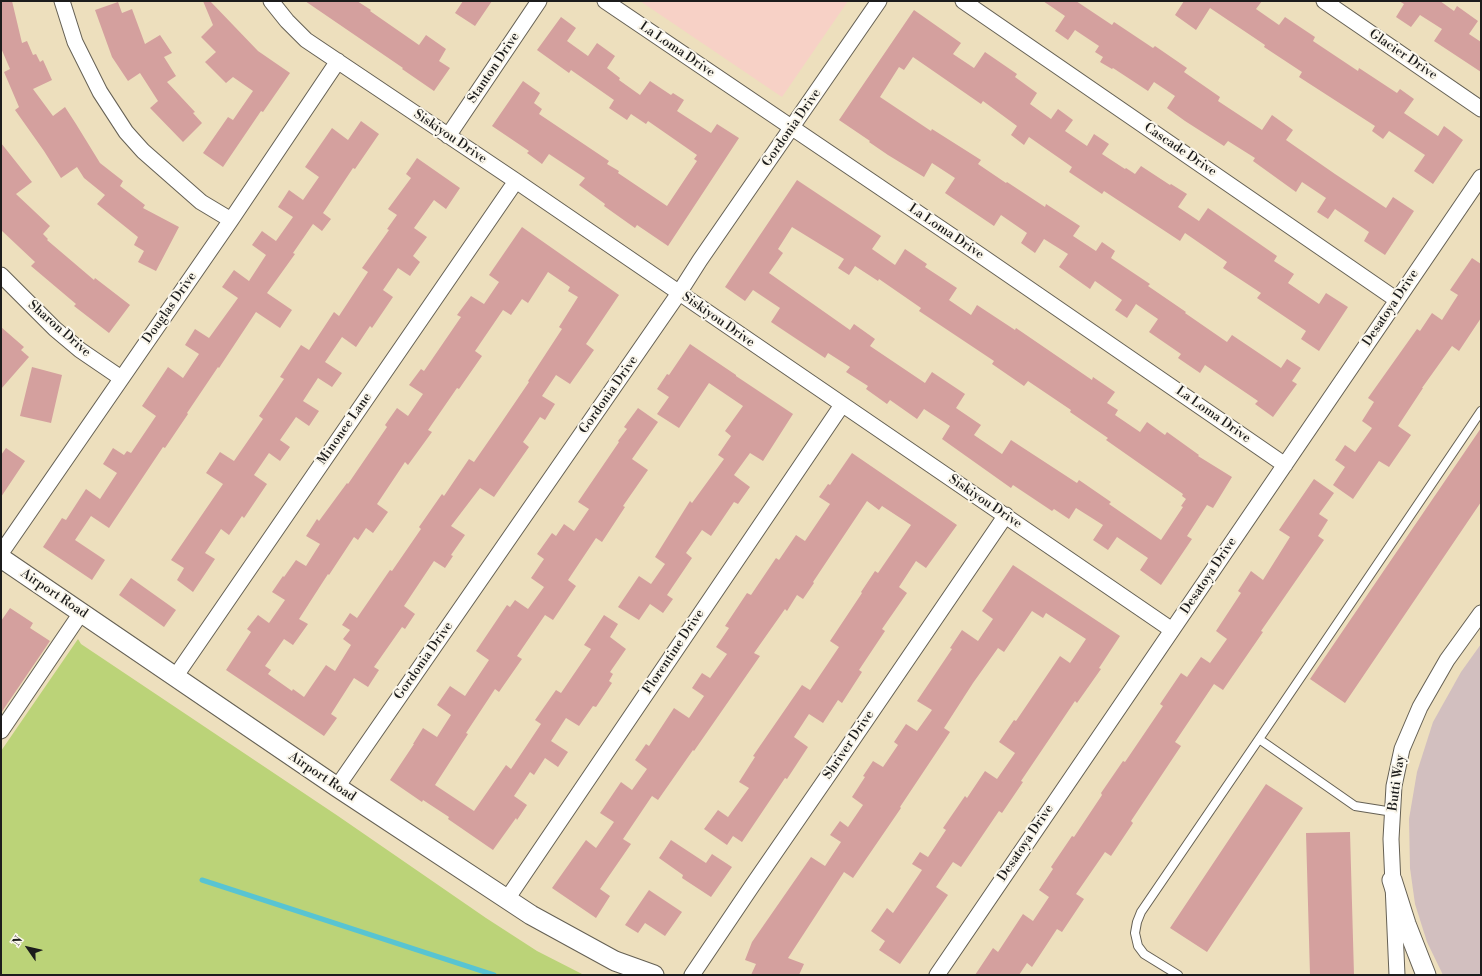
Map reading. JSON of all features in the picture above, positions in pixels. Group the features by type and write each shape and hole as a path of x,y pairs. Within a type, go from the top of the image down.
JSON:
{"street":[{"path":"62,1 75,42 89,71 100,92 126,132 143,151 201,202 231,220"},
{"name":"Siskiyou Drive","path":"271,1 306,40 516,181 1172,630"},
{"name":"Stanton Drive","path":"448,136 539,1"},
{"name":"La Loma Drive","path":"605,1 980,255 1285,465"},
{"name":"Gordonia Drive","path":"337,787 879,1"},
{"name":"Cascade Drive","path":"963,1 1397,300"},
{"name":"Glacier Drive","path":"1324,1 1481,109"},
{"name":"Douglas Drive","path":"1,553 231,220 338,61"},
{"name":"Desatoya Drive","path":"937,975 1481,177"},
{"name":"Minonee Lane","path":"175,677 516,181"},
{"name":"Sharon Drive","path":"1,275 55,329 80,350 121,378"},
{"name":"Florentine Drive","path":"507,899 842,405"},
{"name":"Shriver Drive","path":"692,975 1006,515"},
{"name":"Airport Road","path":"1,558 337,787 531,915 615,961 654,975"},
{"path":"1,731 81,613"},
{"name":"Butti Way","path":"1397,975 1391,839 1394,786 1402,749 1420,707 1447,660 1481,613"},
{"path":"1392,880 1406,924 1426,975"}],"lane":[{"path":"1178,975 1144,954 1138,946 1135,933 1136,922 1146,905 1481,411"},
{"path":"1259,738 1355,806 1393,812"}],"shaded area":[{"path":"640,1 848,1 782,97"},
{"path":"1481,644 1481,975 1443,975 1427,942 1415,904 1410,868 1409,819 1417,772 1433,722 1461,672"}],"green space":[{"path":"78,639 81,644 338,816 486,918 537,951 584,975 1,975 1,751"}],"building":[{"path":"1,1 12,1 22,43 27,41 33,55 36,54 40,62 43,60 52,80 33,89 53,116 65,107 100,163 123,181 120,186 145,205 143,208 179,227 156,271 138,262 144,251 134,245 138,237 97,204 105,195 84,178 77,167 61,178 15,110 19,107 4,72 10,69 1,48"},
{"path":"203,1 210,1 258,51 290,73 263,112 261,111 223,167 203,153 228,117 233,120 253,91 233,77 226,83 205,62 216,52 201,37 213,25"},
{"path":"305,1 357,1 419,45 426,35 446,49 439,61 450,68 434,91"},
{"path":"463,1 492,1 475,26 455,13"},
{"path":"1043,1 1076,1 1112,25 1114,22 1153,48 1155,46 1187,68 1184,72 1220,97 1218,101 1262,130 1272,115 1293,130 1286,140 1335,174 1386,208 1393,197 1414,211 1385,255 1364,241 1369,232 1335,209 1328,219 1317,212 1326,198 1302,182 1296,192 1253,161 1255,158 1228,141 1224,146 1185,121 1167,108 1175,96 1154,82 1148,91 1113,68 1112,69 1100,62 1103,57 1095,52 1099,46 1075,30 1068,40 1055,31 1065,16"},
{"path":"1184,1 1262,1 1256,9 1279,25 1285,17 1315,37 1313,41 1358,71 1359,68 1397,93 1400,89 1414,99 1404,113 1438,136 1444,126 1463,140 1433,184 1414,171 1425,155 1389,131 1383,139 1372,131 1375,126 1299,77 1302,72 1210,8 1196,30 1175,15"},
{"path":"1399,1 1440,1 1454,11 1457,6 1478,21 1469,34 1481,42 1481,72 1434,41 1442,29 1420,15 1411,27 1396,17 1404,4"},
{"path":"118,2 122,13 132,9 145,44 160,35 172,53 164,57 176,76 167,82 195,112 193,113 202,123 183,142 150,108 158,101 140,73 128,81 112,57 95,10"},
{"path":"914,10 961,43 953,54 974,68 985,52 1017,74 1015,77 1037,93 1030,104 1051,119 1058,109 1073,120 1065,131 1087,146 1094,134 1109,144 1102,154 1125,169 1126,168 1135,174 1141,166 1187,194 1178,207 1199,221 1208,208 1277,256 1274,261 1294,274 1288,283 1319,304 1326,293 1348,307 1319,351 1301,339 1306,331 1257,298 1261,293 1223,268 1227,262 1185,233 1180,241 1104,191 1102,194 1069,172 1072,167 1029,137 1024,145 1011,135 1017,126 983,101 981,104 913,57 904,70 899,67 880,97 931,131 932,129 981,160 978,164 1006,183 1007,182 1045,207 1046,204 1080,226 1073,236 1096,251 1102,242 1115,251 1111,258 1150,284 1148,286 1227,342 1232,335 1281,368 1287,359 1301,368 1292,381 1297,384 1273,417 1255,404 1258,401 1205,365 1200,373 1178,358 1181,354 1149,332 1158,319 1136,304 1127,318 1115,310 1122,300 1095,281 1090,289 1059,267 1068,254 1044,239 1035,253 1021,243 1027,233 1001,215 994,226 945,193 955,178 932,163 924,177 888,155 839,120"},
{"path":"561,17 576,28 567,41 588,56 597,43 615,56 607,68 620,78 619,80 640,95 650,81 671,95 673,93 684,100 677,111 711,133 717,124 739,138 668,246 637,225 635,228 604,206 605,204 579,185 585,178 549,154 542,164 527,153 529,151 492,126 523,81 540,93 534,103 542,109 539,114 609,161 607,164 619,171 618,173 667,206 697,161 694,159 697,155 648,121 646,124 631,114 627,120 609,108 614,100 571,70 569,73 537,50"},
{"path":"361,121 379,134 355,169 353,168 323,213 331,219 322,231 313,224 293,253 295,254 267,293 292,310 280,328 256,312 165,448 163,447 109,528 91,516 75,540 105,560 92,580 43,547 62,518 66,520 86,489 100,499 117,473 103,464 113,448 124,455 127,451 131,453 156,416 142,406 168,367 183,378 199,354 185,345 195,329 209,338 238,298 222,287 234,270 249,281 266,255 252,245 262,231 276,241 293,217 278,207 289,190 303,200 319,177 305,167 332,128 348,140"},
{"path":"1,143 32,182 16,194 50,226 43,234 48,239 47,240 94,280 95,278 130,305 109,333 74,306 76,304 31,266 35,262 1,230"},
{"path":"417,158 460,188 446,209 434,200 414,228 427,237 413,256 420,262 410,276 398,268 383,290 393,297 372,328 370,326 356,347 342,337 325,362 342,373 332,387 318,378 303,401 319,411 309,426 296,417 280,440 290,447 280,461 269,453 254,475 267,484 244,518 242,516 229,535 221,529 205,553 215,559 193,592 177,580 184,568 171,560 223,484 206,473 220,452 234,461 263,419 259,416 284,379 280,377 301,345 309,350 334,312 339,316 368,272 362,268 389,230 387,229 397,215 388,209 411,178 406,174"},
{"path":"797,180 881,236 872,249 895,265 905,249 927,264 925,267 957,288 949,300 971,315 977,305 1015,330 1016,328 1092,380 1093,377 1115,392 1107,403 1118,410 1115,415 1140,432 1147,422 1165,435 1167,432 1199,455 1198,456 1232,477 1213,508 1207,505 1187,536 1192,539 1161,585 1140,570 1148,558 1117,537 1108,550 1093,540 1103,525 1076,508 1069,519 1054,509 1052,511 1013,485 1011,488 942,439 950,426 924,409 917,419 890,400 887,404 866,389 868,386 846,372 850,367 828,353 825,358 771,322 780,308 753,290 745,301 725,287","holes":["792,227 844,259 838,268 849,275 855,266 878,281 879,279 921,308 919,311 994,361 992,364 1024,386 1028,381 1071,410 1070,412 1108,438 1106,440 1183,494 1182,496 1186,499 1181,506 1183,507 1161,540 1109,504 1111,502 1079,480 1077,483 1011,440 1002,454 974,435 981,425 956,408 965,394 932,372 925,383 870,346 875,339 854,324 850,330 769,273 783,253 778,249"]},
{"path":"522,227 619,295 586,344 594,350 570,384 556,375 542,396 555,404 545,420 540,417 523,442 529,447 494,497 480,488 451,526 465,535 451,555 453,556 445,568 434,561 404,606 415,614 405,629 402,627 374,667 379,670 368,687 354,678 331,714 337,718 324,736 226,670 251,632 247,629 258,615 269,623 285,600 272,592 283,576 284,577 296,560 306,566 320,544 306,536 317,519 319,521 347,483 348,484 387,427 385,425 397,408 408,416 423,394 409,385 421,369 424,371 461,317 457,315 471,296 484,304 499,282 489,275","holes":["548,272 570,287 568,291 578,297 559,327 562,329 528,381 529,382 474,462 469,459 444,496 442,494 419,527 421,529 392,571 390,570 357,618 350,613 342,625 350,630 343,639 351,645 335,671 326,665 304,697 293,689 292,691 268,674 271,670 265,666 284,639 293,645 308,624 299,619 354,537 358,540 366,528 373,533 388,512 377,504 405,462 408,465 432,432 428,430 457,388 459,389 482,356 475,351 503,310 511,315 522,299 528,303"]},
{"path":"1472,258 1481,264 1481,318 1459,351 1452,346 1422,388 1398,426 1411,435 1389,467 1379,461 1353,499 1333,485 1345,467 1335,460 1345,445 1355,452 1372,428 1362,421 1374,402 1368,398 1417,329 1420,331 1432,313 1442,320 1458,295 1450,290"},
{"path":"1,327 24,347 21,350 29,357 1,389"},
{"path":"690,344 793,414 763,461 750,453 734,475 750,487 738,504 734,502 711,536 702,530 686,553 692,558 667,595 673,599 663,613 650,604 639,620 618,607 639,576 651,584 665,564 655,557 690,501 692,503 724,459 718,455 731,436 725,431 743,406 709,383 679,428 657,414 669,397 657,389 667,374 669,375"},
{"path":"32,367 62,375 51,423 20,416"},
{"path":"638,408 658,422 632,459 648,470 623,506 625,507 602,542 596,538 568,580 576,586 553,620 545,615 517,656 522,659 499,692 495,689 466,733 468,734 435,785 474,811 506,765 511,769 541,724 535,720 556,690 561,693 591,649 584,645 604,615 618,624 610,637 626,649 610,672 613,674 609,681 612,683 596,707 593,706 579,726 566,718 551,741 568,752 558,767 545,758 534,775 530,772 514,796 527,805 493,850 448,819 449,817 423,800 422,802 390,780 423,728 437,737 451,715 437,705 450,686 465,696 489,660 476,651 507,605 510,607 515,600 528,609 544,587 531,578 544,559 537,554 552,533 556,536 564,524 574,531 589,509 578,502 619,442 618,441 627,429 624,427"},
{"path":"1481,428 1481,502 1345,703 1310,679"},
{"path":"6,448 25,461 1,497 1,455"},
{"path":"852,453 957,525 926,568 916,561 899,587 907,593 882,629 885,631 859,670 862,672 842,703 838,700 823,723 809,714 794,737 808,747 787,779 785,778 742,842 733,836 727,845 704,829 718,810 728,817 749,788 739,782 755,757 753,756 802,685 810,690 839,647 830,641 875,571 878,573 911,525 882,506 879,510 867,501 803,599 797,595 787,611 785,609 754,653 760,656 694,751 693,750 658,800 652,796 623,839 631,844 600,889 610,896 596,918 552,888 586,840 596,848 614,822 600,813 621,782 632,790 647,769 635,760 646,744 649,746 674,708 689,718 704,696 692,688 702,673 710,678 727,654 716,647 729,628 725,626 747,593 751,595 776,558 779,560 796,535 805,541 830,504 819,497 828,484 830,485"},
{"path":"1314,479 1334,493 1319,514 1328,520 1318,536 1324,540 1261,631 1263,632 1223,690 1214,684 1175,742 1181,746 1131,821 1133,823 1111,856 1105,852 1076,894 1084,899 1062,932 1057,929 1032,967 1027,963 1019,975 975,975 993,948 998,952 1023,914 1033,921 1049,897 1039,890 1053,869 1051,867 1072,836 1074,837 1102,795 1101,793 1123,761 1125,762 1163,706 1160,704 1181,673 1187,677 1201,657 1210,663 1227,639 1216,631 1241,593 1238,591 1251,571 1263,580 1290,537 1279,530"},
{"path":"1013,565 1120,636 1099,668 1101,669 1077,703 1075,701 1021,781 1023,782 1002,813 999,811 961,867 953,862 936,887 948,895 900,964 879,950 885,941 871,931 887,908 893,913 922,870 912,864 920,852 928,857 946,830 943,828 965,796 967,798 985,771 997,779 1015,753 999,742 1014,720 1016,721 1060,656 1070,663 1086,639 1046,613 1043,618 1032,611 1004,652 998,648 944,728 950,732 900,807 901,808 853,878 844,872 788,958 804,964 799,975 751,975 756,964 745,960 752,942 811,857 825,866 841,842 830,835 840,821 848,827 863,805 852,797 865,777 863,776 873,761 883,767 898,745 894,742 906,724 917,731 932,710 917,701 952,649 950,648 962,630 978,641 993,619 982,611"},
{"path":"131,578 176,610 164,627 119,595"},
{"path":"10,608 33,623 30,628 50,641 1,713 1,621"},
{"path":"1266,784 1303,808 1207,952 1170,928"},
{"path":"1350,832 1354,975 1310,975 1306,833"},
{"path":"671,840 706,863 712,854 732,867 711,897 682,878 683,875 659,858"},
{"path":"649,890 682,912 665,936 645,923 638,933 625,925"}],"waterway":[{"path":"202,880 494,975"}]}
